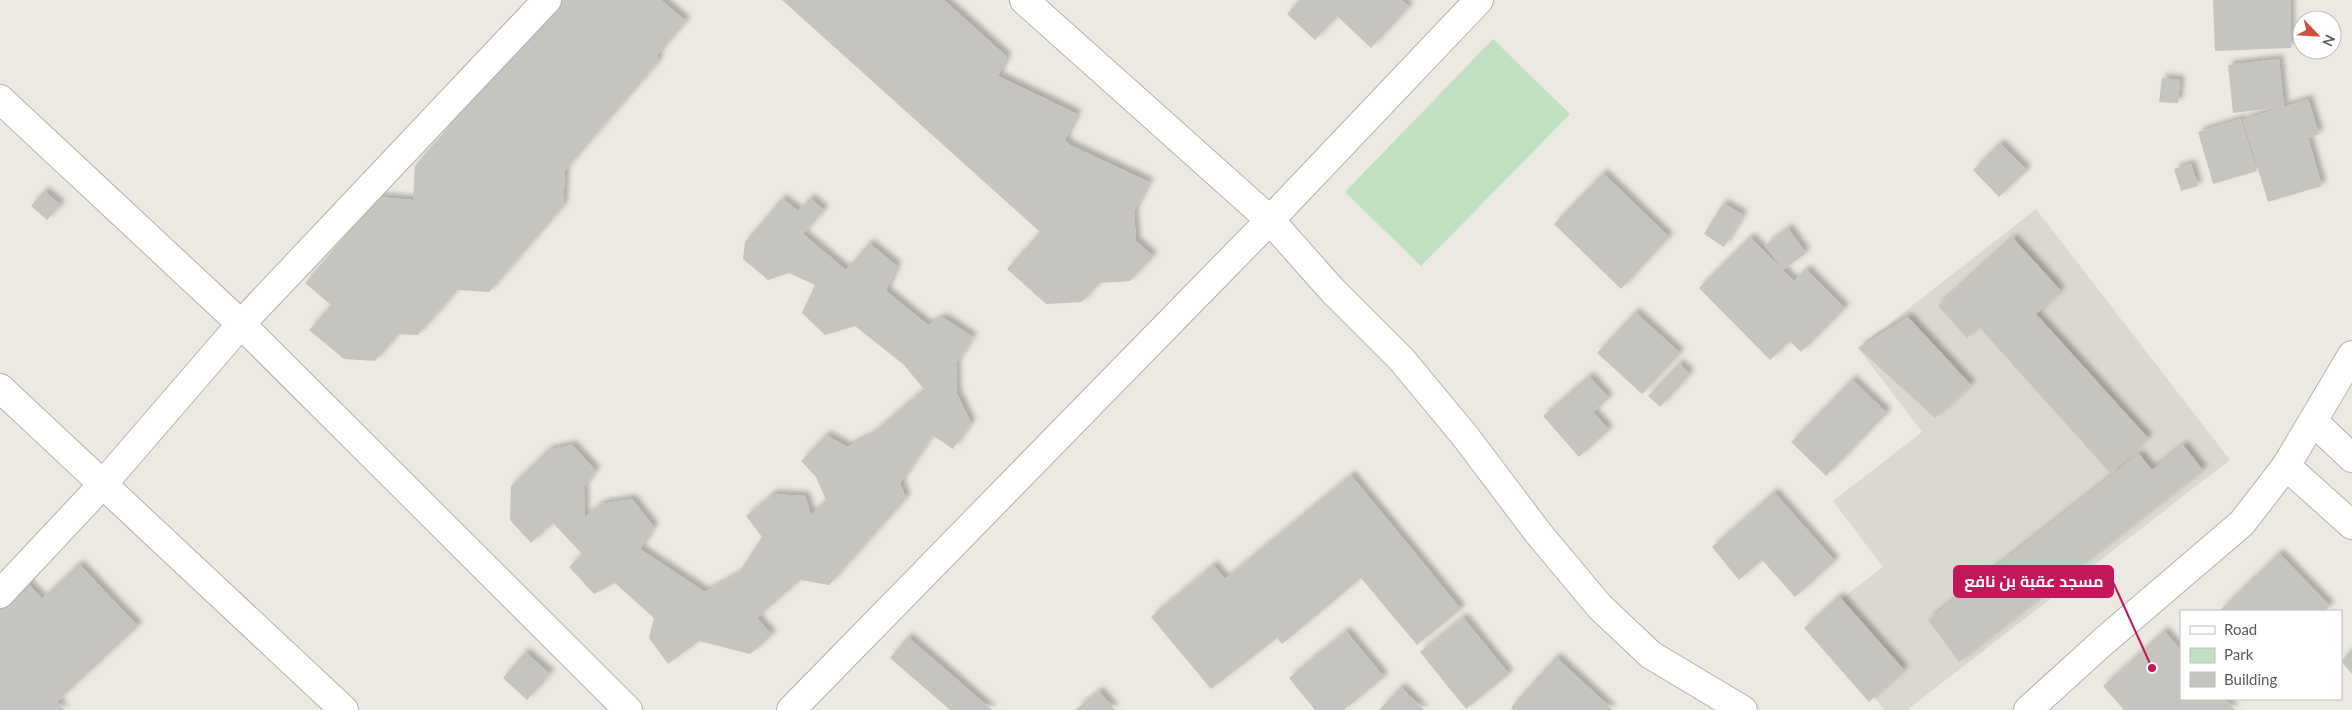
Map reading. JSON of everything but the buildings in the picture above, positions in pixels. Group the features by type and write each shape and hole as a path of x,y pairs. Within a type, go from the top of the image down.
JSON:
{"street":[{"path":"0,594 103,484 241,324 547,0"},
{"path":"1024,0 1270,220 1333,291 1402,360 1465,436 1539,534 1600,607 1651,655 1743,710"},
{"path":"791,710 1270,220 1479,0"},
{"path":"0,99 241,324 628,710"},
{"path":"2028,710 2242,523 2286,466 2314,422 2352,355"},
{"path":"0,388 344,710"},
{"path":"2314,422 2352,458"},
{"path":"2286,466 2352,525"}],"shaded area":[{"path":"2036,209 2230,460 1907,710 1884,710 1815,619 1883,567 1833,501 1922,432 1858,348"}],"green space":[{"path":"1493,39 1570,114 1421,266 1345,192"}],"place":[{"name":"مسجد عقبة بن نافع","path":"2152,668"}]}
